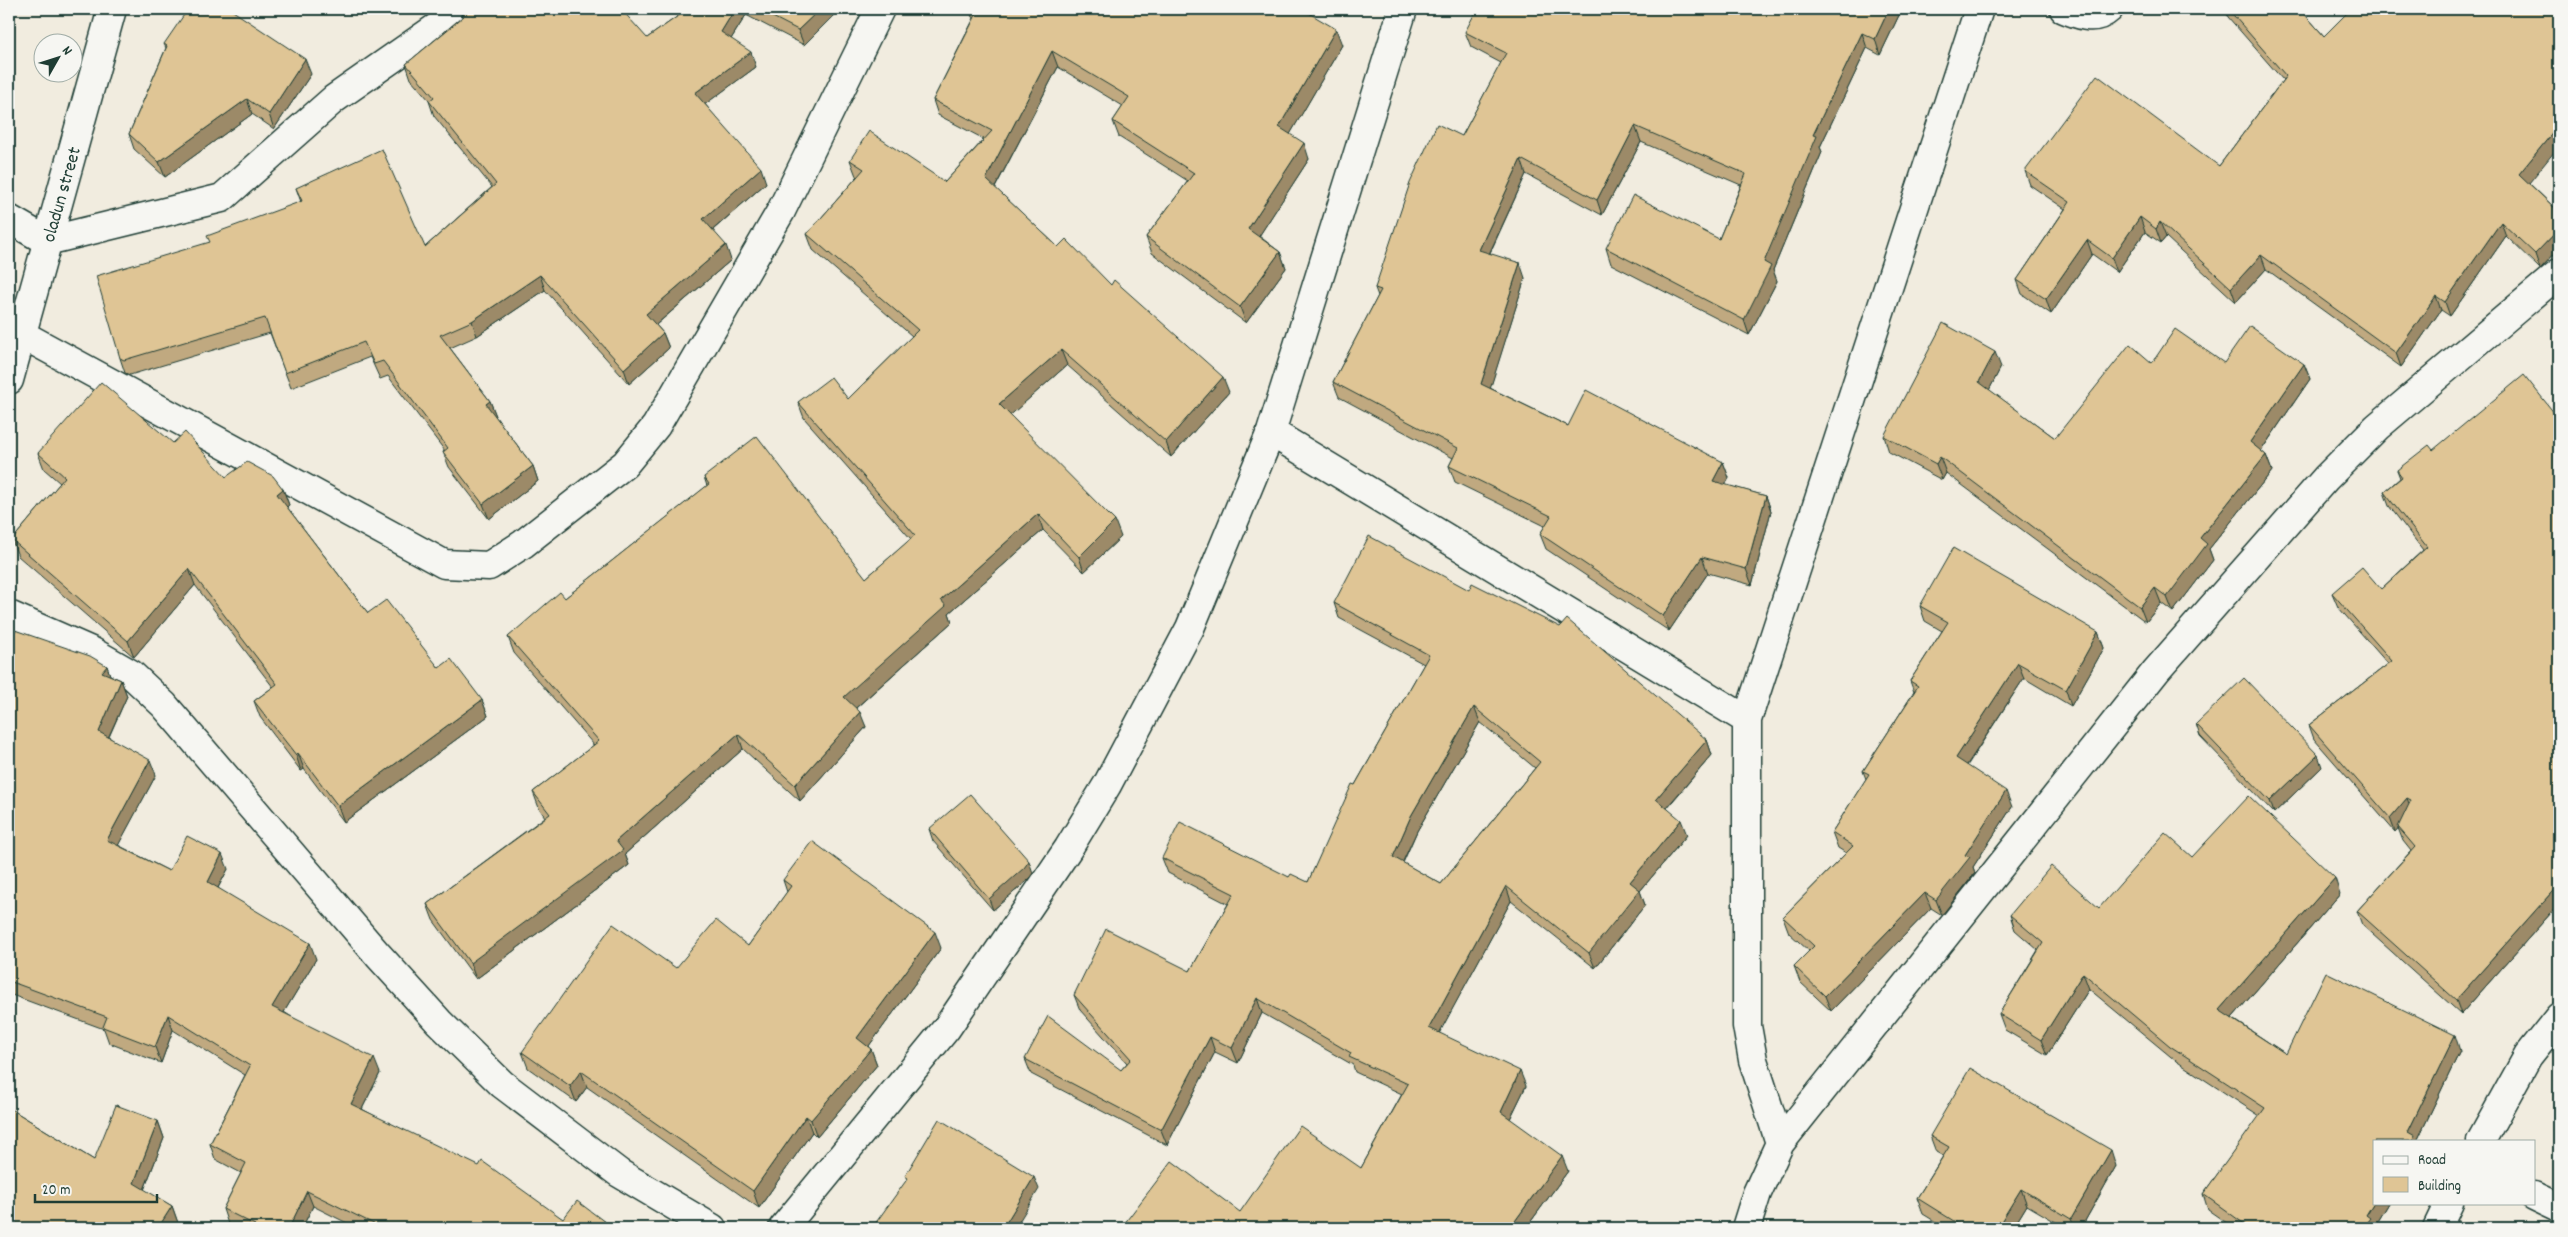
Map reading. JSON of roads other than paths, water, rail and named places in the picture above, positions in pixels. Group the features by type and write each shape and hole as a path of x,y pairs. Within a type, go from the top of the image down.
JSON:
{"street":[{"name":"oladun street","path":"9,380 112,9"},
{"path":"9,219 47,240 222,198 334,99 463,9"},
{"path":"23,335 444,564 489,566 523,544 625,464 656,426 781,211 880,9"},
{"path":"783,1228 946,1029 1068,849 1106,786 1190,628 1271,432 1403,9"},
{"path":"1780,1143 1753,1060 1747,1026 1747,720 1978,9"},
{"path":"2064,9 2085,17 2102,15 2109,9"},
{"path":"1746,1228 1757,1193 1780,1143 2156,671 2326,478 2377,427 2559,273"},
{"path":"1271,432 1747,720"},
{"path":"9,615 91,651 131,674 164,705 378,955 439,1022 502,1084 619,1173 712,1228"},
{"path":"2482,1140 2528,1056 2559,1017"},
{"path":"2536,1197 2559,1208"},
{"path":"2437,1228 2449,1204"}]}
